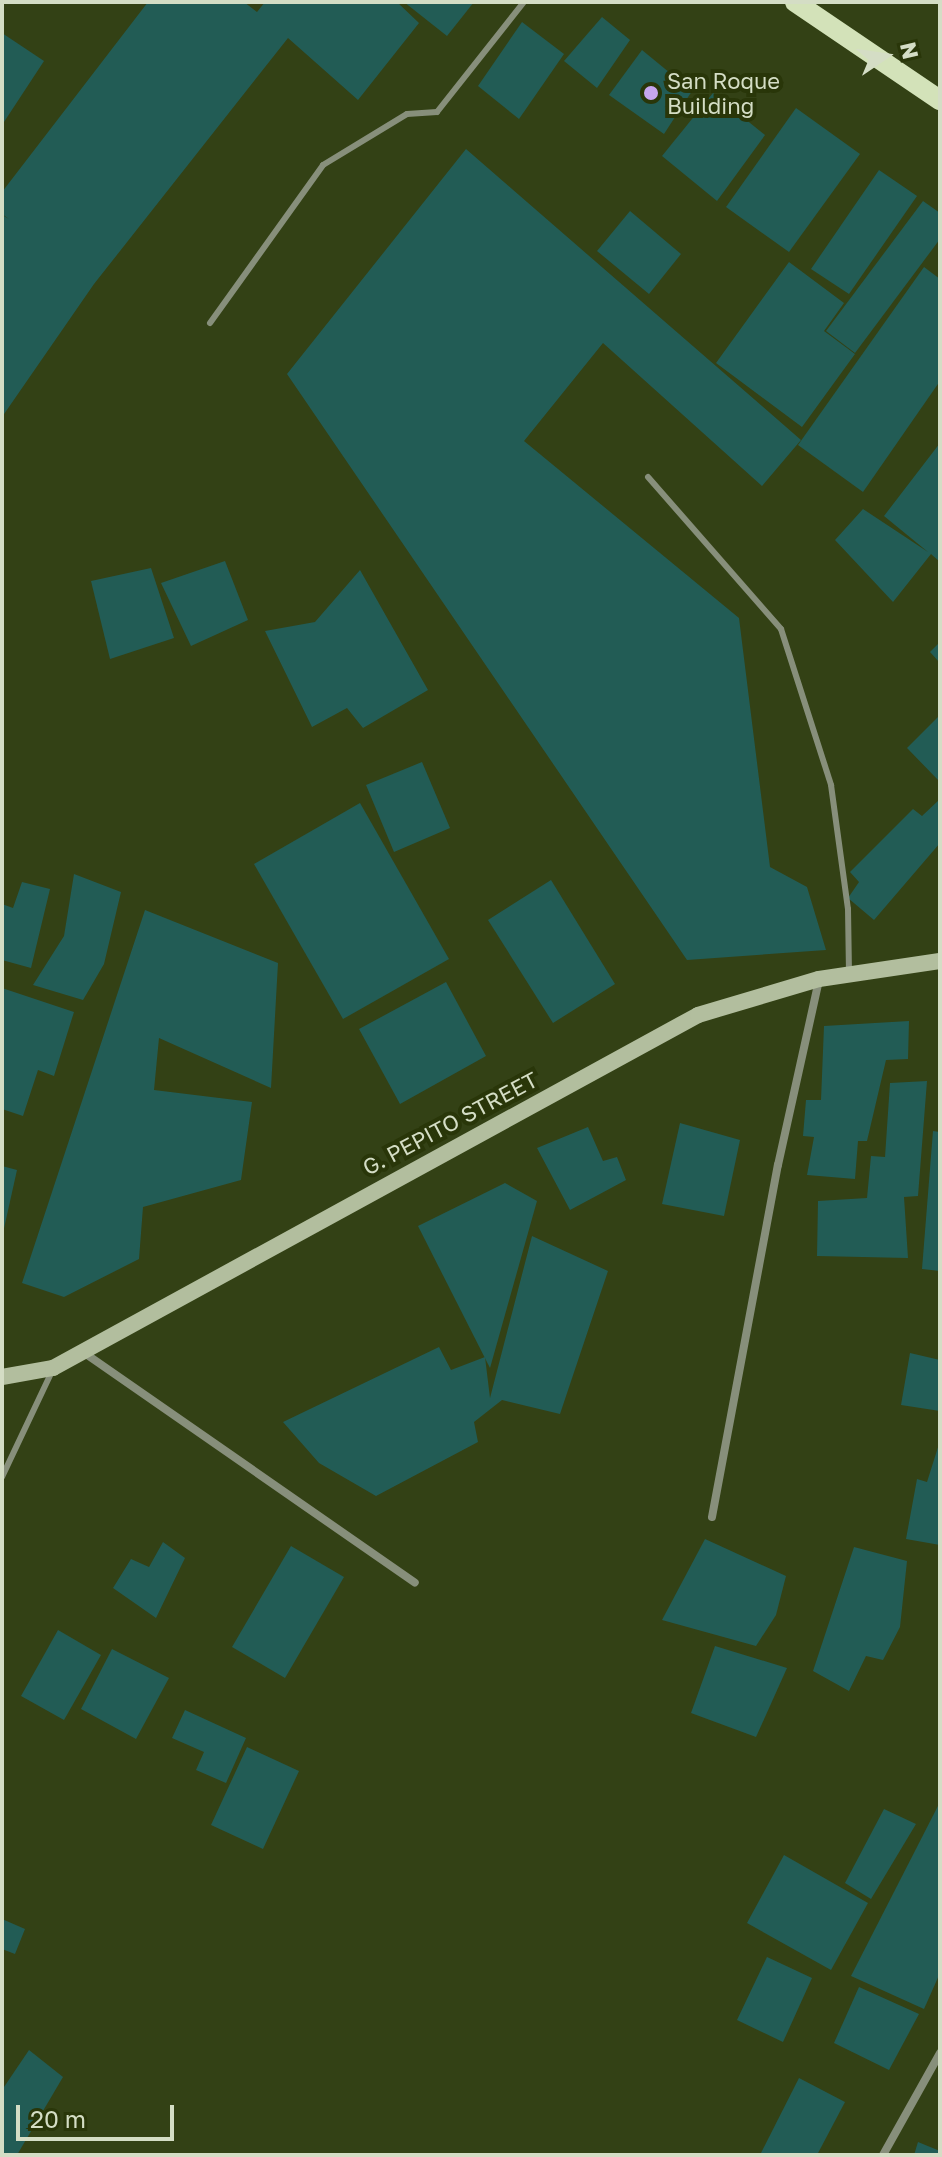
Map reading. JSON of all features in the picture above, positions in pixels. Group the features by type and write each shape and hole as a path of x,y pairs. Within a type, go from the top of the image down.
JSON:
{"main road":[{"path":"795,2 940,100"}],"street":[{"name":"G. PEPITO STREET","path":"2,1377 53,1368 698,1015 819,979 940,961"},
{"path":"712,1517 778,1165 819,979"},
{"path":"83,1352 415,1583"},
{"path":"883,2155 940,2053"}],"lane":[{"path":"210,323 323,165 407,114 437,112 524,2"},
{"path":"648,477 781,629 831,785 848,909 849,974"},
{"path":"2,1477 53,1368"}],"building":[{"path":"148,2 244,2 257,12 265,2 397,2 419,23 358,100 288,38 94,284 2,417 2,215 9,219 2,214 2,192"},
{"path":"404,2 474,2 447,36"},
{"path":"602,17 630,40 597,88 564,61"},
{"path":"522,22 564,54 519,119 478,86"},
{"path":"2,33 44,61 2,125"},
{"name":"San Roque Building","path":"642,50 692,91 664,134 609,95"},
{"path":"713,93 765,135 717,201 662,156"},
{"path":"796,108 860,154 789,252 726,207"},
{"path":"466,149 801,440 762,486 603,343 524,441 739,618 770,867 807,887 826,950 687,960 287,374"},
{"path":"879,170 917,196 849,294 811,269"},
{"path":"923,201 940,213 940,239 855,353 826,331"},
{"path":"630,211 681,254 649,294 597,251"},
{"path":"789,262 844,303 824,331 855,354 802,427 716,363"},
{"path":"924,267 940,279 940,381 863,492 798,445"},
{"path":"940,443 940,562 931,554 893,602 835,540 863,509 928,552 884,516"},
{"path":"225,561 248,620 191,646 161,583"},
{"path":"151,568 174,638 110,659 91,581"},
{"path":"360,570 428,690 363,728 347,708 312,727 265,631 315,622"},
{"path":"940,642 940,663 930,652"},
{"path":"940,715 940,782 907,748"},
{"path":"422,762 450,828 394,852 366,785"},
{"path":"940,799 940,843 874,920 848,898 859,882 850,872 913,809 922,816"},
{"path":"360,803 449,959 343,1019 254,864"},
{"path":"74,874 121,892 104,964 83,1000 33,985 64,936"},
{"path":"551,880 615,984 553,1023 488,920"},
{"path":"22,882 50,889 31,968 2,960 2,904 13,908"},
{"path":"145,910 278,963 271,1088 159,1038 154,1090 252,1102 241,1180 143,1207 139,1259 64,1297 22,1283"},
{"path":"446,982 486,1056 400,1104 359,1029"},
{"path":"2,988 74,1012 54,1076 38,1070 23,1116 2,1109"},
{"path":"909,1021 908,1059 886,1060 867,1141 858,1141 855,1179 807,1175 814,1137 803,1136 806,1100 821,1100 824,1026"},
{"path":"927,1081 918,1196 904,1197 908,1258 817,1256 818,1201 867,1198 871,1156 885,1157 890,1083"},
{"path":"680,1123 740,1140 724,1216 662,1204"},
{"path":"588,1127 603,1161 617,1157 626,1180 570,1210 537,1148"},
{"path":"933,1131 940,1132 940,1271 922,1269"},
{"path":"2,1166 17,1170 3,1233 2,1233"},
{"path":"505,1183 537,1201 490,1368 418,1226"},
{"path":"532,1236 608,1271 560,1414 502,1400 474,1422 478,1442 376,1496 319,1463 283,1422 439,1347 451,1370 485,1357 490,1398"},
{"path":"910,1353 940,1360 940,1411 901,1405"},
{"path":"939,1444 940,1545 906,1539 917,1479 927,1482"},
{"path":"705,1539 786,1576 776,1615 756,1646 662,1620"},
{"path":"163,1542 185,1558 156,1618 113,1588 131,1559 149,1567"},
{"path":"291,1546 344,1577 285,1678 232,1647"},
{"path":"854,1547 907,1561 900,1627 883,1660 866,1656 849,1691 813,1671"},
{"path":"58,1630 101,1655 64,1720 21,1696"},
{"path":"715,1646 787,1668 756,1737 691,1713"},
{"path":"112,1649 169,1678 136,1739 81,1709"},
{"path":"185,1710 246,1738 226,1783 196,1770 204,1752 172,1738"},
{"path":"247,1747 299,1771 263,1849 211,1825"},
{"path":"940,1802 940,1973 924,2009 851,1976"},
{"path":"884,1809 916,1824 871,1899 845,1883"},
{"path":"784,1855 868,1903 831,1970 747,1923"},
{"path":"2,1919 25,1929 15,1954 2,1949"},
{"path":"767,1957 812,1978 783,2042 737,2020"},
{"path":"859,1987 919,2014 889,2070 834,2043"},
{"path":"29,2050 63,2077 17,2155 2,2155 2,2090"},
{"path":"799,2078 845,2102 817,2155 760,2155"},
{"path":"918,2142 940,2151 940,2155 914,2155"}],"place":[{"name":"San Roque Building","path":"651,93"}]}
